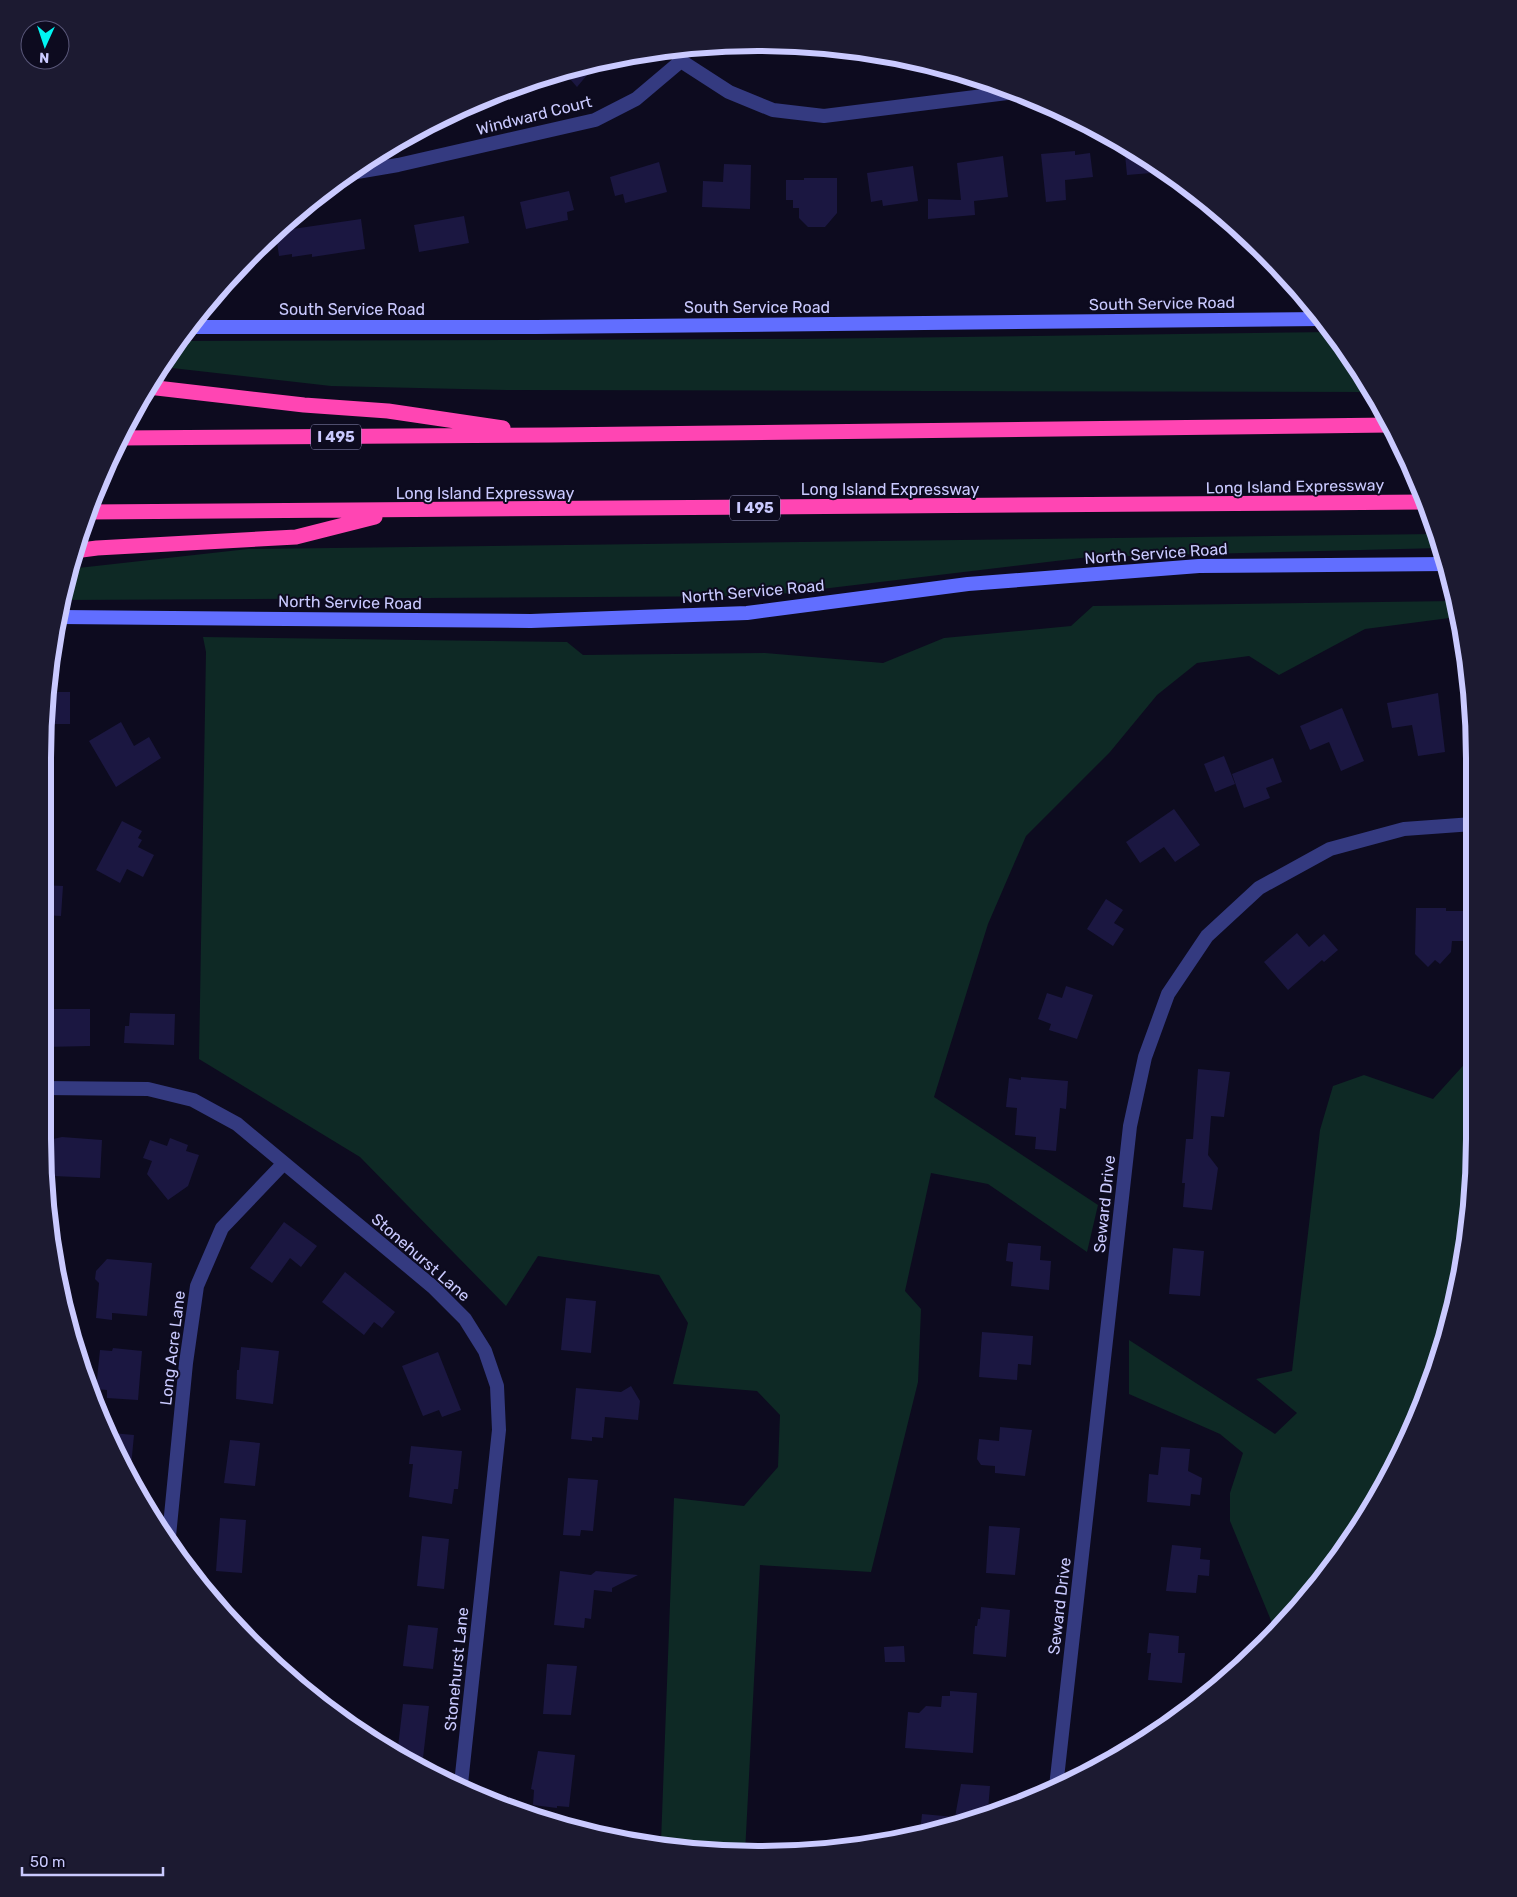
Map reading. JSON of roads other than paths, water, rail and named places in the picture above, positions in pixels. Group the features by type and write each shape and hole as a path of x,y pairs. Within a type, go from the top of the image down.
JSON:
{"highway":[{"path":"156,388 304,405 388,411 552,435"},
{"name":"I 495","path":"128,438 552,435 1381,424"},
{"name":"Long Island Expressway","path":"96,512 1417,502"},
{"path":"83,550 296,537 398,511"}],"main road":[{"name":"South Service Road","path":"198,327 556,326 1313,319"},
{"name":"North Service Road","path":"66,617 531,621 747,613 968,584 1199,566 1439,564"}],"street":[{"path":"678,56 729,92 773,110 824,116 999,94"},
{"name":"Windward Court","path":"365,171 398,166 595,120 636,99 678,56"},
{"name":"Seward Drive","path":"1057,1779 1130,1126 1145,1057 1168,994 1207,936 1259,888 1330,849 1404,829 1466,825"},
{"name":"Stonehurst Lane","path":"51,1088 148,1089 193,1100 237,1124 434,1287 465,1319 485,1351 497,1386 499,1430 461,1780"},
{"name":"Long Acre Lane","path":"170,1530 186,1363 197,1286 222,1228 284,1164"}]}
